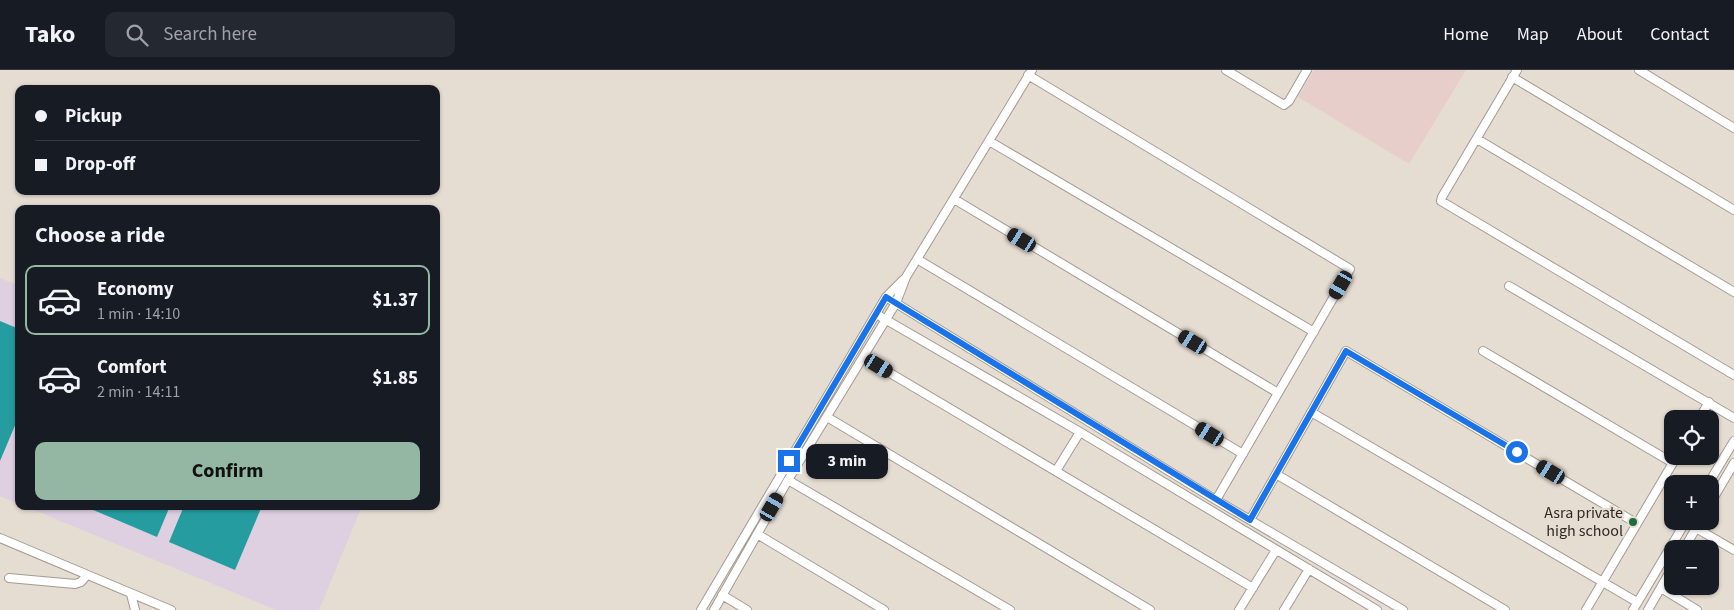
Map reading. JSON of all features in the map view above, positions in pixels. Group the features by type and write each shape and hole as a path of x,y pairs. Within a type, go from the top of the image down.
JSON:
{"street":[{"path":"1226,70 1284,105 1289,101 1307,70"},
{"path":"1517,70 1441,201 1733,370"},
{"path":"1639,70 1734,128"},
{"path":"714,610 788,480 896,303 906,277 917,258 1030,73 1350,269 1216,500"},
{"path":"1512,78 1734,210"},
{"path":"1477,139 1734,292"},
{"path":"989,141 1314,332"},
{"path":"954,199 1278,393"},
{"path":"917,258 1243,454"},
{"path":"701,610 886,297 906,277"},
{"path":"1509,286 1734,418"},
{"path":"886,297 1216,500 1403,610"},
{"path":"876,314 1080,432 1377,610"},
{"path":"1250,520 1346,351 1636,523"},
{"path":"1483,351 1664,454"},
{"path":"862,357 1253,588"},
{"path":"1704,410 1708,402"},
{"path":"1311,412 1637,602"},
{"path":"827,417 1150,610"},
{"path":"1056,471 1080,432"},
{"path":"1713,475 1734,441"},
{"path":"1719,489 1734,464"},
{"path":"1586,610 1672,465"},
{"path":"1276,474 1505,610"},
{"path":"788,480 1010,610"},
{"path":"1633,610 1681,530"},
{"path":"1706,530 1734,550"},
{"path":"757,534 884,610"},
{"path":"0,538 171,610"},
{"path":"1239,610 1276,550"},
{"path":"731,559 740,564"},
{"path":"1284,610 1308,569"},
{"path":"9,578 75,584 81,582 87,575"},
{"path":"1648,610 1664,583"},
{"path":"1661,588 1697,610"},
{"path":"131,594 135,610"},
{"path":"722,595 747,610"}],"shaded area":[{"path":"1314,70 1466,70 1409,164 1298,97"},
{"path":"0,278 15,284 15,502 0,496"},
{"path":"34,510 360,510 319,610 276,610"}],"water":[{"path":"0,321 15,327 15,425 0,461"},
{"path":"93,510 168,510 157,537"},
{"path":"182,510 260,510 235,570 169,542"}],"place":[{"name":"Asra private high school","path":"1633,522"}],"route":[{"path":"789,461 886,297 1250,520 1346,351 1517,452"}]}
